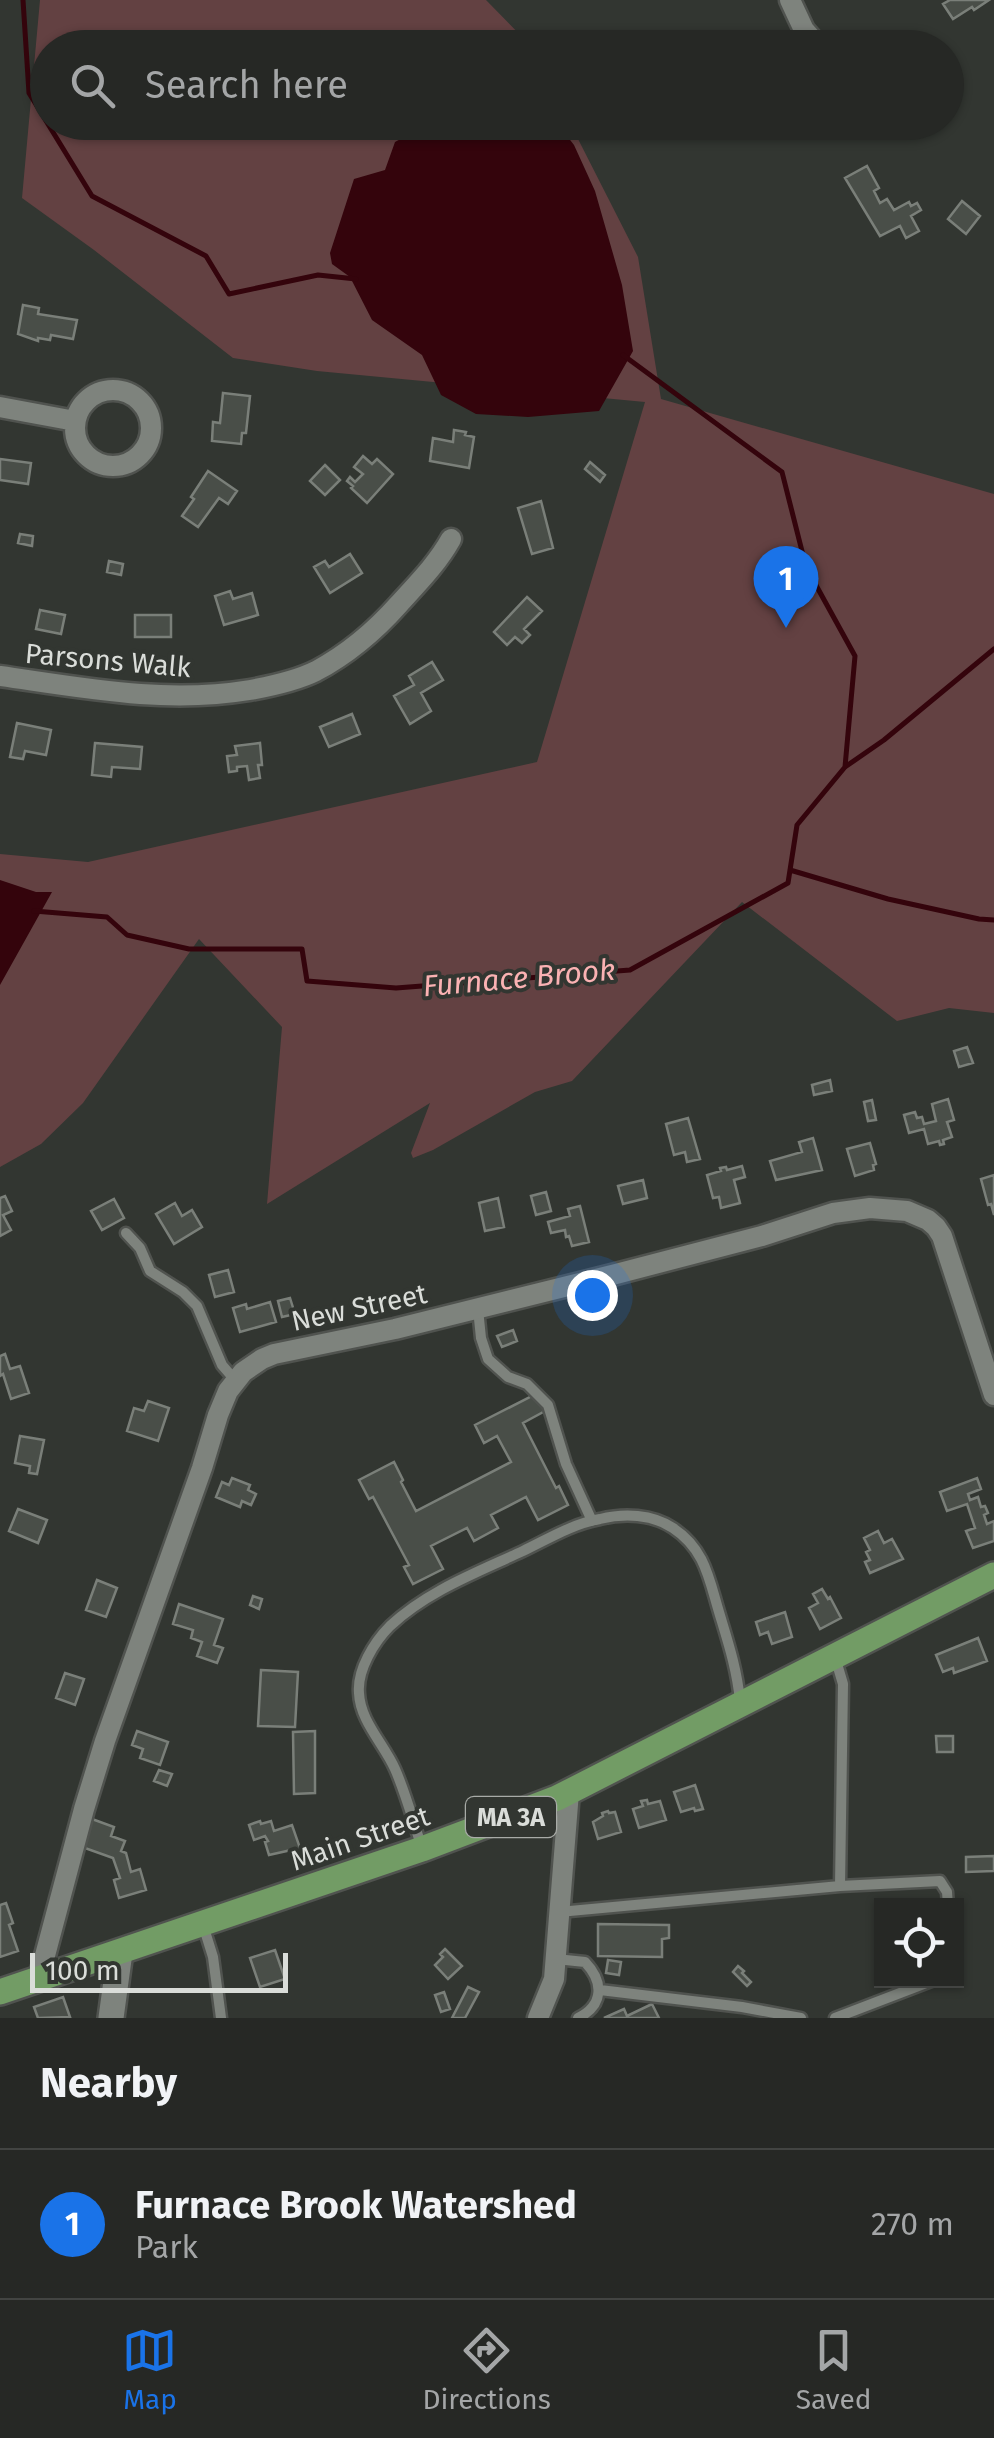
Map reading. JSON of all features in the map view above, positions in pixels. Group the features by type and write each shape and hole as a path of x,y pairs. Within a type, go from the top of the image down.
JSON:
{"main road":[{"name":"Main Street","path":"0,1992 512,1816 569,1792 994,1575"}],"street":[{"path":"790,0 804,30"},
{"path":"0,407 75,421"},
{"name":"Parsons Walk","path":"0,676 166,697 232,693 286,682 334,661 373,631 434,566 451,539"},
{"name":"New Street","path":"235,1380 252,1365 274,1354 357,1338 697,1253 833,1213 895,1208 918,1214 942,1236 994,1395"},
{"path":"39,1978 105,1741 192,1500 218,1415 235,1380"},
{"path":"539,2018 554,1978 569,1792"},
{"path":"112,2018 120,1952"}],"lane":[{"path":"126,1234 140,1248 150,1272 183,1292 197,1306 222,1365 235,1380"},
{"path":"478,1308 488,1359 508,1377 527,1384 548,1404 566,1464 592,1521"},
{"path":"422,1849 394,1766 365,1718 358,1693 368,1658 376,1641 391,1625 428,1598 573,1526 618,1516 638,1516 656,1519 690,1541 709,1573 736,1666 741,1706"},
{"path":"835,1656 843,1684 840,1886"},
{"path":"559,1912 840,1886 940,1882 947,1898"},
{"path":"203,1924 213,1957 221,2018"},
{"path":"555,1959 585,1962 595,1972 600,1990 595,2006 578,2018"},
{"path":"835,2018 913,1988"},
{"path":"600,1990 801,2018"}],"shaded area":[{"path":"40,0 486,0 515,30 37,30"},
{"path":"30,110 30,140 579,140 638,257 661,399 994,494 994,1013 949,1008 897,1021 742,902 572,1081 535,1092 413,1158 411,1153 430,1103 267,1204 282,1027 199,939 83,1103 41,1144 0,1167 0,854 88,862 537,762 645,402 317,371 233,358 22,198"},
{"path":"570,140 574,145 595,191 622,285 633,351 599,411 528,417 476,414 441,395 422,355 372,320 350,277 332,264 330,253 354,179 385,170 395,142"},
{"path":"0,880 36,892 52,892 0,985"}],"building":[{"path":"950,0 989,0 953,19 943,4"},
{"path":"867,166 879,188 874,191 880,203 887,199 894,210 909,202 911,206 917,203 921,210 911,216 919,231 906,238 900,226 880,236 845,178"},
{"path":"962,201 980,216 966,234 948,219"},
{"path":"23,305 39,308 38,314 77,320 73,339 51,335 50,340 38,341 18,334"},
{"path":"223,393 250,396 241,444 212,441 213,422 220,423"},
{"path":"454,430 474,437 469,468 430,461 433,438 453,442"},
{"path":"363,456 372,464 377,459 393,474 367,503 347,481 350,477 355,482 363,474 354,467"},
{"path":"0,459 31,463 28,484 0,480"},
{"path":"590,462 605,475 600,482 585,469"},
{"path":"325,465 340,480 325,495 310,481"},
{"path":"208,471 237,491 228,504 219,498 198,527 182,516"},
{"path":"541,501 553,548 532,554 518,508"},
{"path":"20,534 33,536 32,546 18,543"},
{"path":"350,554 362,573 330,593 314,567 325,561 329,567"},
{"path":"109,561 123,564 121,575 107,572"},
{"path":"230,591 233,599 252,593 258,615 224,625 215,596"},
{"path":"527,597 542,611 524,629 530,635 522,643 515,637 507,645 494,632"},
{"path":"40,610 65,615 61,634 36,629"},
{"path":"135,615 171,615 171,637 135,637"},
{"path":"432,662 443,680 421,693 431,711 410,724 394,696 414,685 409,676"},
{"path":"352,714 360,734 329,747 320,727"},
{"path":"17,723 51,730 46,755 25,751 23,759 10,757"},
{"path":"95,743 142,747 140,769 112,767 111,777 92,775"},
{"path":"260,743 260,778 249,780 247,766 229,772 227,756 237,755 235,746"},
{"path":"967,1047 973,1063 959,1067 954,1051"},
{"path":"830,1080 832,1091 814,1095 812,1085"},
{"path":"948,1099 954,1120 947,1122 952,1137 943,1140 944,1144 928,1144 924,1129 909,1133 904,1115 915,1112 924,1124 936,1121 932,1104"},
{"path":"872,1100 876,1120 868,1121 864,1102"},
{"path":"688,1118 700,1159 687,1162 685,1152 674,1155 666,1124"},
{"path":"813,1138 822,1170 776,1180 770,1161 802,1152 799,1142"},
{"path":"870,1143 874,1170 855,1176 847,1149"},
{"path":"742,1166 745,1177 734,1180 740,1203 721,1208 719,1197 713,1198 707,1175 721,1171 720,1168"},
{"path":"994,1175 994,1215 981,1179"},
{"path":"643,1180 647,1198 623,1204 618,1186"},
{"path":"546,1192 551,1211 536,1215 531,1196"},
{"path":"5,1196 12,1211 3,1215 11,1230 0,1236 0,1198"},
{"path":"498,1198 504,1227 485,1231 479,1203"},
{"path":"114,1199 124,1218 102,1230 91,1211"},
{"path":"175,1203 182,1216 192,1210 202,1227 174,1244 156,1214"},
{"path":"580,1206 589,1242 572,1246 565,1230 551,1233 548,1222 570,1216 568,1209"},
{"path":"228,1270 234,1292 215,1297 209,1275"},
{"path":"290,1298 295,1314 282,1317 278,1301"},
{"path":"270,1302 276,1322 240,1332 233,1308 246,1304 247,1309"},
{"path":"513,1330 517,1341 502,1347 497,1336"},
{"path":"5,1354 10,1369 20,1366 29,1393 11,1399 3,1374 0,1376 0,1356"},
{"path":"536,1394 545,1411 523,1423 568,1505 538,1520 526,1497 491,1515 498,1528 474,1541 467,1528 431,1546 443,1569 413,1584 404,1567 409,1565 373,1497 369,1499 359,1480 394,1462 416,1511 511,1462 497,1436 484,1443 475,1425"},
{"path":"148,1401 169,1408 158,1441 127,1431 134,1408 144,1411"},
{"path":"20,1436 44,1440 37,1474 29,1473 30,1466 15,1463"},
{"path":"232,1478 250,1485 248,1490 256,1494 251,1505 242,1501 240,1507 216,1497 222,1482 229,1485"},
{"path":"977,1478 981,1489 968,1494 970,1500 978,1497 981,1507 985,1506 987,1524 994,1521 994,1541 973,1548 966,1531 975,1528 967,1504 947,1511 940,1492"},
{"path":"18,1509 47,1520 38,1543 9,1531"},
{"path":"878,1531 884,1543 892,1539 903,1559 870,1573 865,1562 870,1560 866,1552 870,1550 864,1538"},
{"path":"97,1580 117,1588 106,1617 86,1610"},
{"path":"822,1589 841,1618 820,1629 809,1608 818,1603 813,1594"},
{"path":"253,1596 262,1599 259,1609 250,1605"},
{"path":"179,1604 223,1619 214,1645 223,1648 217,1663 197,1656 202,1642 191,1638 193,1630 173,1624"},
{"path":"785,1612 792,1637 772,1644 768,1632 760,1635 756,1622"},
{"path":"978,1638 987,1661 954,1673 953,1668 943,1672 936,1655"},
{"path":"261,1670 298,1672 295,1727 258,1726"},
{"path":"65,1673 84,1679 75,1705 56,1698"},
{"path":"137,1731 168,1742 160,1765 140,1758 143,1749 132,1745"},
{"path":"315,1731 315,1793 294,1794 293,1732"},
{"path":"936,1736 953,1736 953,1752 937,1752"},
{"path":"159,1770 172,1774 167,1786 154,1781"},
{"path":"695,1785 703,1809 681,1812 674,1792"},
{"path":"647,1800 648,1804 660,1801 666,1820 639,1828 633,1809"},
{"path":"608,1811 615,1812 621,1832 598,1839 593,1822"},
{"path":"92,1819 114,1827 111,1836 125,1841 121,1851 126,1853 131,1872 140,1869 146,1890 119,1898 114,1880 120,1878 113,1858 82,1847"},
{"path":"271,1821 274,1831 292,1825 300,1848 269,1855 265,1836 254,1840 249,1825"},
{"path":"994,1856 994,1871 966,1872 966,1857"},
{"path":"6,1903 18,1951 0,1957 0,1905"},
{"path":"598,1924 669,1925 669,1938 662,1939 662,1957 598,1956"},
{"path":"445,1949 462,1966 448,1979 435,1965"},
{"path":"275,1950 285,1979 260,1987 250,1958"},
{"path":"608,1960 621,1962 619,1975 606,1973"},
{"path":"738,1966 751,1982 747,1986 733,1972"},
{"path":"468,1987 479,1992 465,2018 452,2018"},
{"path":"444,1992 450,2009 441,2012 435,1995"},
{"path":"63,1997 70,2017 38,2018 34,2007"},
{"path":"652,2004 659,2018 604,2018 624,2009 627,2016"}],"waterway":[{"path":"23,0 30,95"},
{"path":"58,140 92,196 206,256 229,294 318,275 356,279"},
{"path":"623,355 782,472 806,567 855,656 845,767"},
{"name":"Furnace Brook","path":"34,911 107,917 127,935 189,949 302,949 307,981 396,988 630,970 788,883 797,825 845,767 884,740 994,649"},
{"path":"790,870 888,899 994,920"}],"place":[{"name":"Furnace Brook Watershed","path":"786,628"}]}
